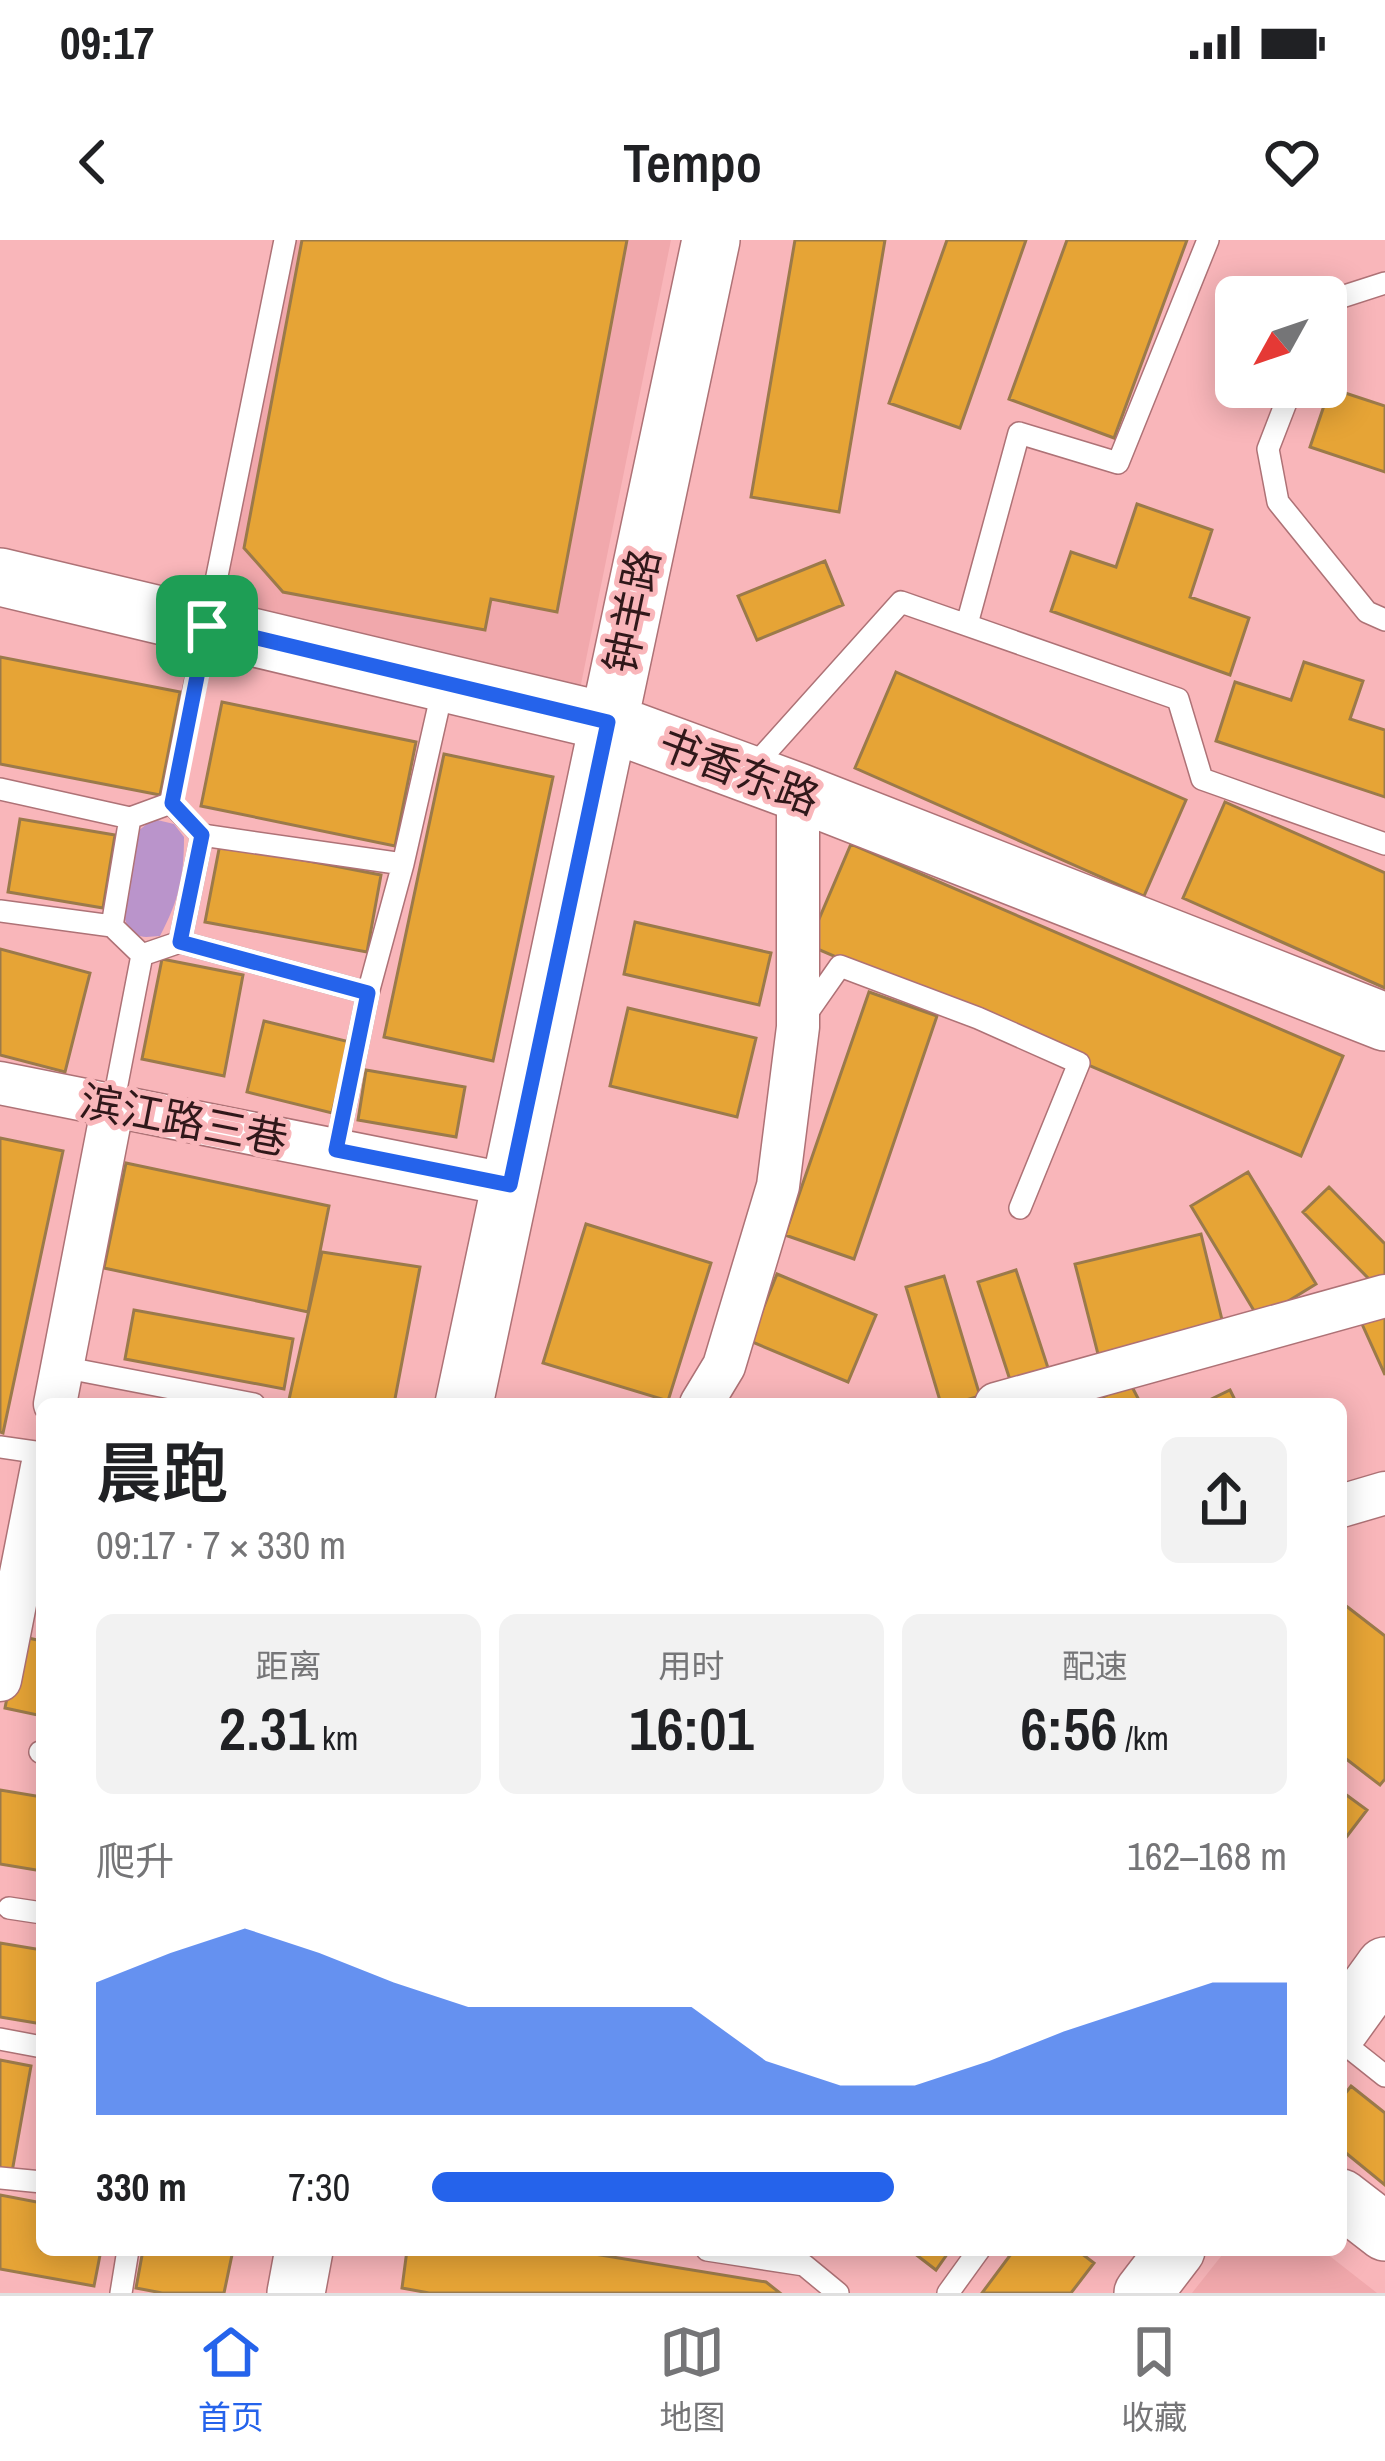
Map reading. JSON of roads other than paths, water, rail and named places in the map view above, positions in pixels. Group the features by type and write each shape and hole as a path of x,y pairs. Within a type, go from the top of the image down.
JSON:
{"street":[{"name":"钟羊路","path":"465,1398 711,240"},
{"name":"书香东路","path":"0,578 608,722 1385,1022"},
{"path":"705,1398 724,1366 778,1186 798,1027 773,782"},
{"name":"滨江路三巷","path":"0,1083 510,1185"},
{"path":"58,1386 113,1105"},
{"path":"1018,1398 1385,1297"},
{"path":"1347,1504 1385,1493"},
{"path":"0,1680 36,1502"},
{"path":"1347,2019 1385,1966"},
{"path":"1347,2203 1385,2232"},
{"path":"296,2293 303,2256"}],"lane":[{"path":"172,803 285,240"},
{"path":"967,625 1019,434 1118,464 1208,240"},
{"path":"1347,295 1385,283"},
{"path":"1284,408 1268,449 1278,502 1367,612 1385,620"},
{"path":"773,782 901,602 1178,699 1202,779 1385,844"},
{"path":"336,1150 368,993 444,683"},
{"path":"0,789 130,818 172,803"},
{"path":"172,803 202,835 403,864"},
{"path":"112,926 130,818"},
{"path":"180,942 202,835"},
{"path":"0,911 112,926 142,956"},
{"path":"142,956 180,942 368,993"},
{"path":"113,1105 142,956"},
{"path":"798,1027 840,967 978,1018 1078,1064 1020,1208"},
{"path":"58,1386 189,1398"},
{"path":"0,1447 36,1452"},
{"path":"9,1908 36,1912"},
{"path":"0,2039 36,2046"},
{"path":"1347,2047 1385,2076"},
{"path":"0,2178 36,2181"},
{"path":"121,2293 127,2256"},
{"path":"746,2256 804,2265 838,2293"},
{"path":"948,2293 975,2256"}]}
